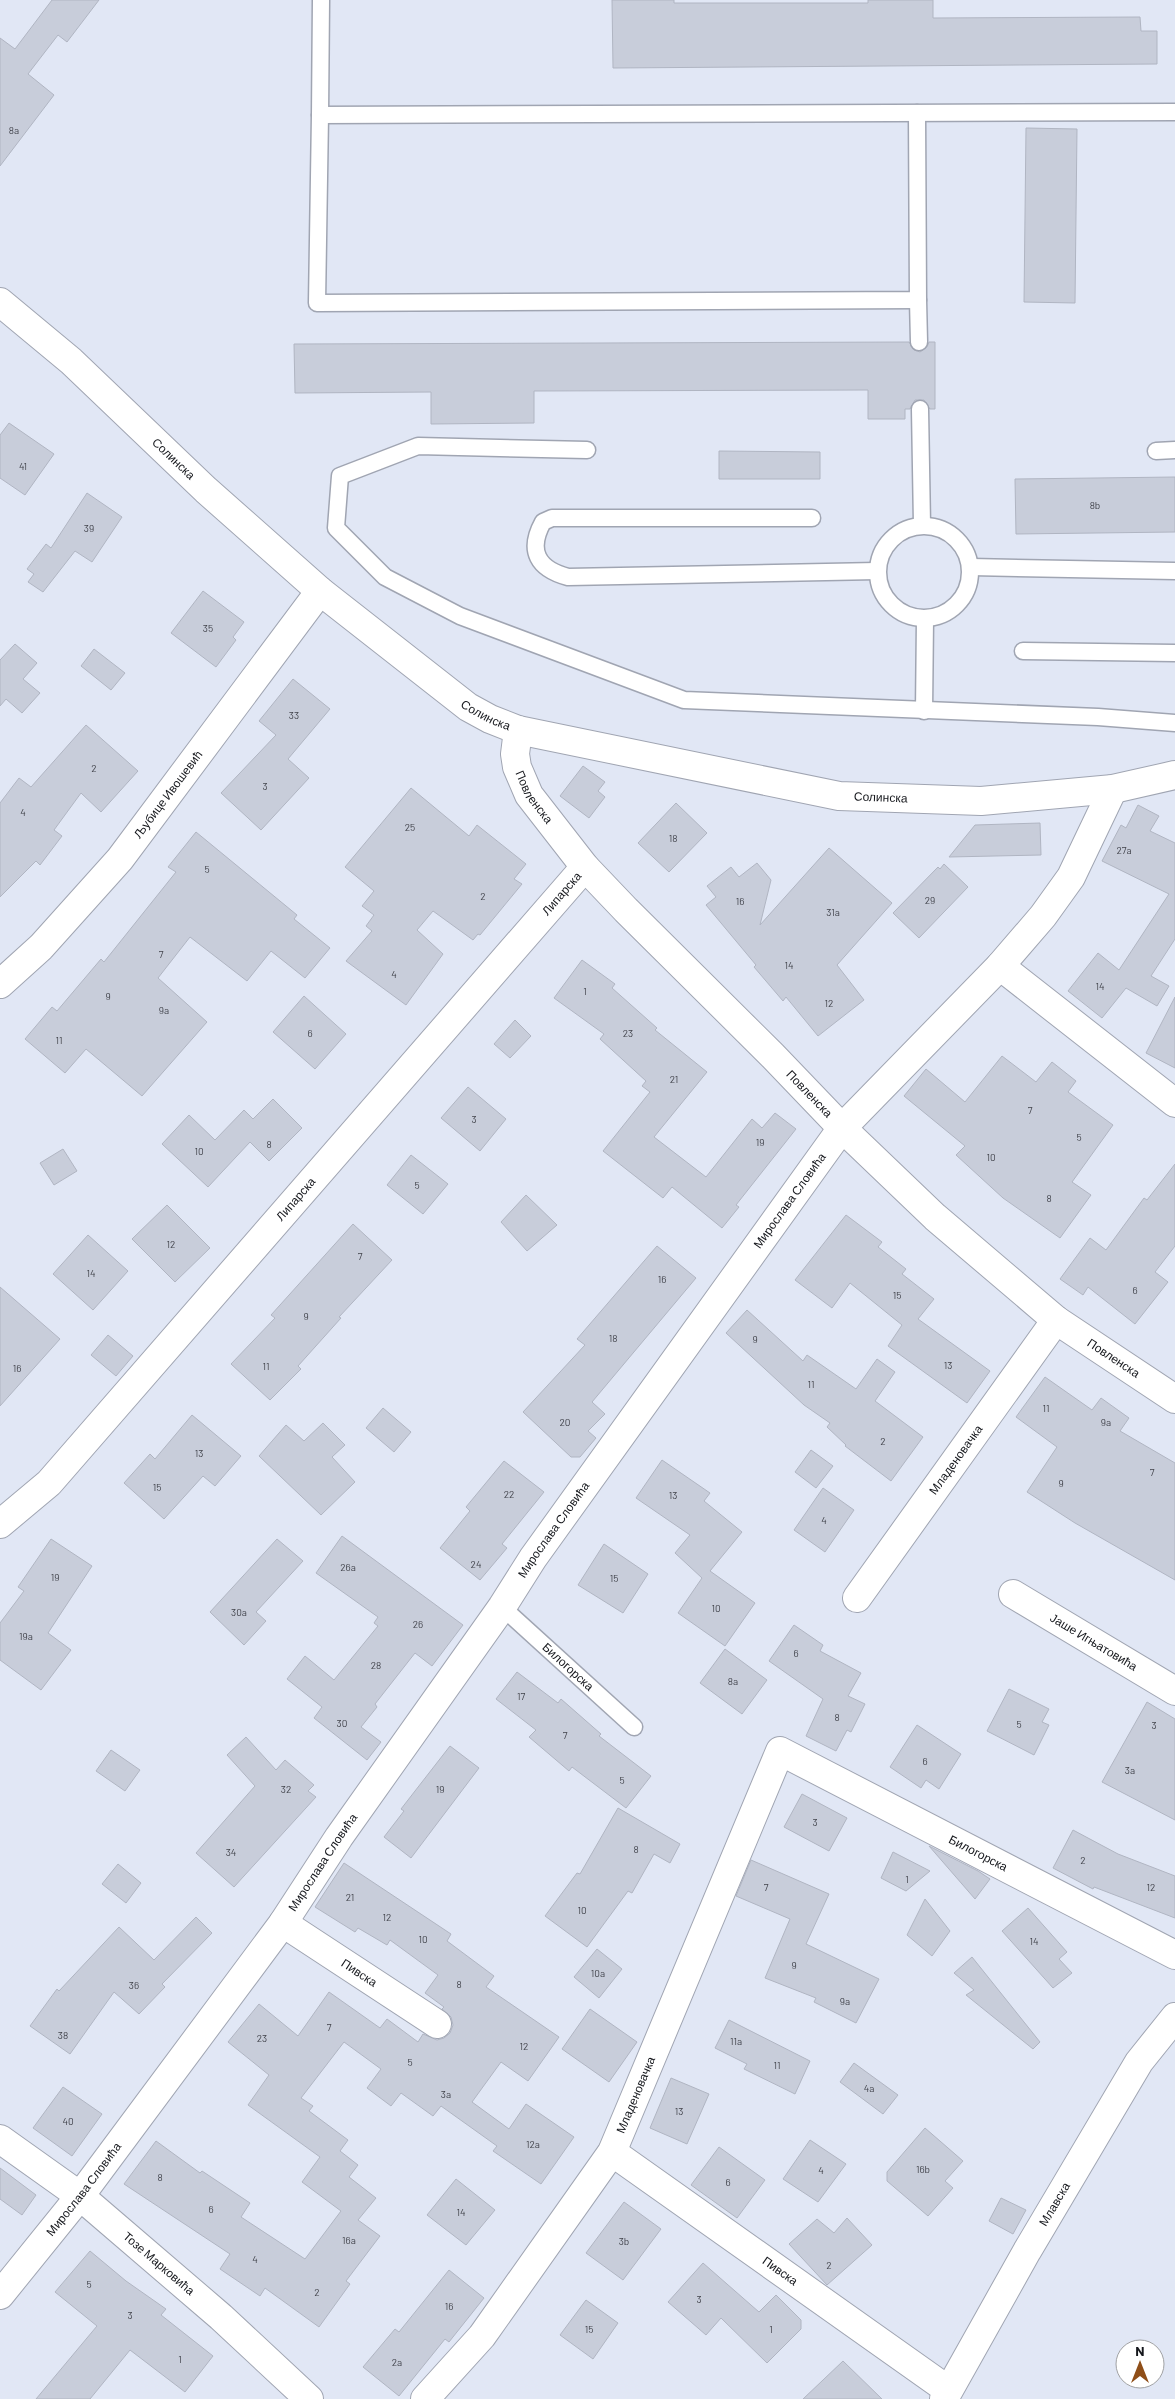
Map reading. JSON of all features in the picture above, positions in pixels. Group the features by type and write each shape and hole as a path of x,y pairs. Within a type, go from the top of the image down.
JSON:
{"street":[{"name":"Солинска","path":"0,302 71,361 206,490 320,591 468,707 490,719 518,730 839,796 981,802 1113,788 1175,775"},
{"name":"Љубице Ивошевић","path":"0,984 41,948 120,859 320,591"},
{"name":"Повленска","path":"518,730 515,754 525,788 585,866 842,1128 936,1217 1056,1320 1175,1399"},
{"path":"1113,788 1071,877 1042,916 1000,966 1175,1103"},
{"name":"Липарска","path":"0,1524 48,1482 585,866"},
{"name":"Мирослава Словића","path":"0,2295 80,2196 283,1923 338,1837 502,1607 533,1558 842,1128 1000,966"},
{"name":"Младеновачка","path":"857,1598 1056,1320"},
{"name":"Јаше Игњатовића","path":"1013,1594 1175,1691"},
{"name":"Младеновачка","path":"425,2399 482,2336 612,2152 780,1750"},
{"name":"Билогорска","path":"780,1750 1175,1955"},
{"name":"Пивска","path":"283,1923 437,2024"},
{"name":"Млавска","path":"946,2394 1027,2251 1139,2062 1175,2017"},
{"name":"Тозе Марковића","path":"0,2139 80,2196 221,2317 309,2399"},
{"name":"Пивска","path":"612,2152 946,2394"}],"lane":[{"path":"321,0 317,303 918,300"},
{"path":"320,115 1175,112"},
{"path":"917,113 918,342"},
{"path":"920,408 922,525"},
{"path":"587,450 418,446 340,476 336,528 386,576 460,616 684,700 924,712 1098,717 1175,723"},
{"path":"1156,451 1175,450"},
{"path":"812,518 552,518 543,522 536,534 535,548 541,564 554,573 568,578 877,571"},
{"path":"922,525 936,527 954,537 967,554 971,567 970,581 964,596 954,608 940,616 925,619 909,617 895,609 885,598 879,585 877,571 880,557 886,545 896,535 908,528 922,525"},
{"path":"971,567 1175,571"},
{"path":"924,712 925,619"},
{"path":"1023,651 1175,653"},
{"name":"Билогорска","path":"502,1607 634,1727"}],"building":[{"path":"52,0 99,0 67,42 58,35 28,74 54,95 0,166 0,38 15,49"},
{"path":"612,0 674,0 674,3 868,3 868,0 933,0 933,18 1140,17 1141,31 1157,31 1157,64 613,68"},
{"path":"1026,128 1077,129 1075,303 1024,302"},
{"path":"909,342 914,350 920,352 927,347 929,342 935,342 935,409 930,409 924,400 915,400 910,409 905,409 905,419 868,419 868,390 534,391 534,423 431,424 431,392 295,393 294,344"},
{"path":"9,423 54,454 25,495 0,478 0,435"},
{"path":"719,451 820,452 820,479 719,479"},
{"path":"1175,477 1175,532 1016,534 1015,479"},
{"path":"87,493 122,517 92,562 75,551 43,592 28,582 34,574 27,569 46,544 51,548"},
{"path":"203,591 244,622 233,637 236,640 216,667 171,633"},
{"path":"15,644 37,663 23,679 40,693 22,713 6,699 0,706 0,660"},
{"path":"94,649 125,673 111,690 81,666"},
{"path":"293,679 330,709 288,759 309,778 261,830 221,793 276,735 259,721"},
{"path":"86,725 138,771 101,812 81,793 54,830 62,836 40,865 36,861 0,897 0,803 19,778 31,787"},
{"path":"583,766 605,782 598,791 605,797 589,818 560,796"},
{"path":"411,788 469,836 477,825 526,864 514,879 522,884 480,935 478,934 473,940 433,911 417,930 443,954 406,1005 346,961 372,931 366,926 374,915 362,906 374,891 345,867"},
{"path":"676,803 707,833 669,872 638,843"},
{"path":"1138,805 1159,816 1150,831 1175,843 1175,939 1151,976 1169,986 1157,1006 1126,988 1102,1018 1068,991 1098,953 1119,970 1169,894 1102,861 1121,825 1126,828"},
{"path":"1040,823 1041,855 949,857 975,825"},
{"path":"196,832 297,915 294,919 330,948 305,978 271,951 247,981 190,937 158,978 207,1022 142,1096 86,1049 65,1073 25,1039 52,1007 57,1011 101,959 104,962 176,872 168,867"},
{"path":"829,848 892,903 837,965 864,1000 818,1036 786,997 783,1001 706,905 716,897 707,886 731,867 739,877 757,863 771,880 760,925"},
{"path":"944,864 968,887 919,938 893,913 938,867 940,869"},
{"path":"582,960 615,984 612,988 657,1028 655,1030 707,1072 654,1137 706,1177 752,1119 762,1128 775,1113 796,1129 736,1205 739,1207 722,1228 672,1187 663,1198 603,1151 650,1092 642,1086 646,1081 600,1039 604,1034 554,998"},
{"path":"304,996 346,1034 315,1069 273,1032"},
{"path":"1175,997 1175,1068 1146,1053"},
{"path":"515,1020 531,1036 510,1058 494,1044"},
{"path":"1002,1056 1036,1082 1052,1062 1076,1081 1068,1092 1113,1125 1072,1182 1091,1195 1060,1238 1003,1198 956,1155 965,1146 904,1096 926,1069 965,1102"},
{"path":"468,1087 506,1119 480,1151 441,1118"},
{"path":"273,1099 302,1128 269,1161 250,1142 208,1187 162,1144 189,1115 215,1140 244,1110 253,1119"},
{"path":"63,1149 77,1171 54,1185 40,1163"},
{"path":"411,1155 448,1184 423,1214 387,1185"},
{"path":"1175,1164 1175,1246 1155,1272 1168,1282 1135,1324 1088,1287 1083,1295 1060,1279 1090,1238 1106,1250 1144,1198 1147,1200"},
{"path":"526,1195 557,1225 527,1251 501,1222"},
{"path":"167,1205 210,1248 175,1282 132,1239"},
{"path":"846,1215 882,1242 878,1247 906,1269 902,1274 934,1299 918,1319 990,1371 967,1403 888,1346 902,1325 850,1283 832,1308 795,1280"},
{"path":"353,1224 392,1260 339,1317 341,1318 298,1366 301,1369 270,1400 231,1364 275,1318 271,1315"},
{"path":"88,1235 128,1271 93,1310 53,1274"},
{"path":"657,1246 696,1278 592,1402 605,1414 588,1431 596,1438 580,1457 571,1457 523,1412 585,1345 577,1339"},
{"path":"0,1287 60,1339 0,1406"},
{"path":"747,1310 803,1361 807,1355 856,1389 877,1359 895,1372 875,1401 923,1437 891,1481 845,1446 827,1427 830,1423 804,1405 726,1333"},
{"path":"108,1335 133,1356 116,1376 91,1355"},
{"path":"1045,1377 1092,1410 1101,1398 1129,1418 1120,1431 1175,1463 1175,1580 1075,1523 1027,1492 1057,1447 1016,1417"},
{"path":"383,1408 411,1432 394,1452 366,1428"},
{"path":"192,1415 241,1456 215,1486 203,1476 164,1519 124,1483 150,1454 155,1459"},
{"path":"323,1423 345,1445 332,1457 355,1482 321,1515 259,1456 286,1425 304,1441"},
{"path":"811,1450 833,1466 816,1488 795,1472"},
{"path":"662,1460 710,1493 704,1501 742,1532 710,1571 755,1603 725,1646 678,1613 702,1578 675,1553 690,1535 636,1498"},
{"path":"504,1461 544,1492 502,1544 507,1548 480,1580 440,1548 470,1511 466,1507"},
{"path":"823,1488 854,1510 825,1552 794,1530"},
{"path":"342,1536 463,1625 432,1666 415,1653 375,1704 377,1707 361,1727 381,1742 367,1760 314,1718 322,1707 287,1679 305,1656 334,1680 378,1626 374,1623 378,1617 316,1573"},
{"path":"51,1539 92,1566 48,1633 71,1650 41,1690 0,1660 0,1623 24,1591 18,1587"},
{"path":"277,1539 303,1561 256,1612 266,1621 244,1645 210,1612"},
{"path":"604,1544 648,1574 623,1613 578,1585"},
{"path":"794,1625 823,1645 820,1651 861,1673 848,1696 865,1704 851,1732 847,1730 836,1751 806,1736 823,1699 769,1661"},
{"path":"725,1649 767,1680 742,1714 700,1683"},
{"path":"517,1672 558,1703 561,1699 601,1734 599,1736 651,1776 626,1808 572,1767 569,1771 529,1737 536,1730 496,1699"},
{"path":"1009,1689 1049,1709 1042,1722 1049,1725 1034,1755 987,1731"},
{"path":"1147,1702 1175,1719 1175,1820 1102,1782"},
{"path":"917,1725 961,1754 939,1789 926,1780 921,1788 890,1767"},
{"path":"246,1737 276,1770 285,1760 314,1785 308,1791 316,1797 234,1887 196,1853 255,1786 227,1755"},
{"path":"450,1746 479,1768 411,1858 384,1837 404,1811 401,1809"},
{"path":"111,1750 140,1770 125,1791 96,1771"},
{"path":"802,1794 847,1818 829,1851 784,1827"},
{"path":"618,1808 680,1844 670,1863 654,1854 632,1893 628,1891 587,1947 545,1916 577,1873 580,1874"},
{"path":"1073,1830 1118,1854 1175,1876 1175,1918 1094,1887 1093,1889 1053,1868"},
{"path":"929,1846 990,1879 975,1899"},
{"path":"893,1852 930,1871 906,1891 881,1878"},
{"path":"751,1860 829,1894 806,1944 879,1979 856,2023 814,2002 816,1998 765,1978 790,1919 736,1896"},
{"path":"344,1863 451,1934 447,1941 494,1976 486,1987 559,2037 528,2081 501,2062 472,2102 509,2129 526,2104 574,2137 541,2184 493,2151 497,2146 441,2106 433,2116 401,2093 391,2106 367,2088 381,2069 344,2042 301,2098 313,2106 309,2111 348,2140 340,2151 358,2165 349,2177 376,2198 358,2220 380,2236 346,2281 350,2284 319,2327 265,2288 260,2296 220,2269 230,2254 124,2184 156,2141 200,2173 202,2171 250,2203 241,2217 305,2259 341,2211 302,2182 320,2157 248,2105 269,2075 228,2042 259,2004 298,2036 329,1992 380,2028 387,2019 418,2042 423,2034 437,2040 444,2038 450,2033 453,2025 451,2017 442,2009 444,2007 425,1993 438,1975 390,1940 387,1945 358,1928 355,1932 315,1907"},
{"path":"118,1864 141,1883 126,1903 102,1884"},
{"path":"925,1899 950,1931 932,1956 907,1935"},
{"path":"1028,1908 1067,1952 1059,1959 1072,1973 1053,1988 1002,1931"},
{"path":"196,1917 212,1933 162,1984 165,1987 139,2014 114,1992 70,2054 30,2026 57,1989 59,1991 119,1927 154,1960"},
{"path":"597,1949 622,1969 599,1998 574,1977"},
{"path":"972,1957 1040,2042 1033,2049 966,1995 974,1990 954,1973"},
{"path":"590,2009 637,2042 609,2082 562,2049"},
{"path":"729,2020 810,2061 795,2094 744,2069 747,2064 715,2048"},
{"path":"854,2063 898,2095 883,2114 840,2082"},
{"path":"671,2078 709,2094 687,2144 650,2128"},
{"path":"63,2087 102,2114 72,2156 33,2128"},
{"path":"925,2128 963,2161 945,2181 953,2188 928,2216 887,2181 887,2172"},
{"path":"810,2140 846,2164 818,2202 783,2179"},
{"path":"719,2147 765,2180 737,2218 691,2185"},
{"path":"0,2168 36,2195 22,2215 0,2199"},
{"path":"456,2179 495,2210 466,2245 427,2215"},
{"path":"1001,2198 1026,2210 1013,2234 989,2221"},
{"path":"624,2202 661,2229 623,2280 586,2253"},
{"path":"847,2218 872,2245 827,2285 789,2244 817,2219 834,2233"},
{"path":"90,2251 126,2281 166,2309 161,2315 213,2356 185,2392 130,2350 90,2399 36,2399 97,2326 55,2292"},
{"path":"703,2263 759,2312 776,2295 801,2320 801,2329 767,2363 721,2318 706,2335 668,2302"},
{"path":"449,2270 484,2298 449,2342 445,2339 399,2396 363,2367 395,2329 399,2332"},
{"path":"586,2300 618,2323 593,2359 560,2335"},
{"path":"843,2361 882,2399 803,2399"}]}
